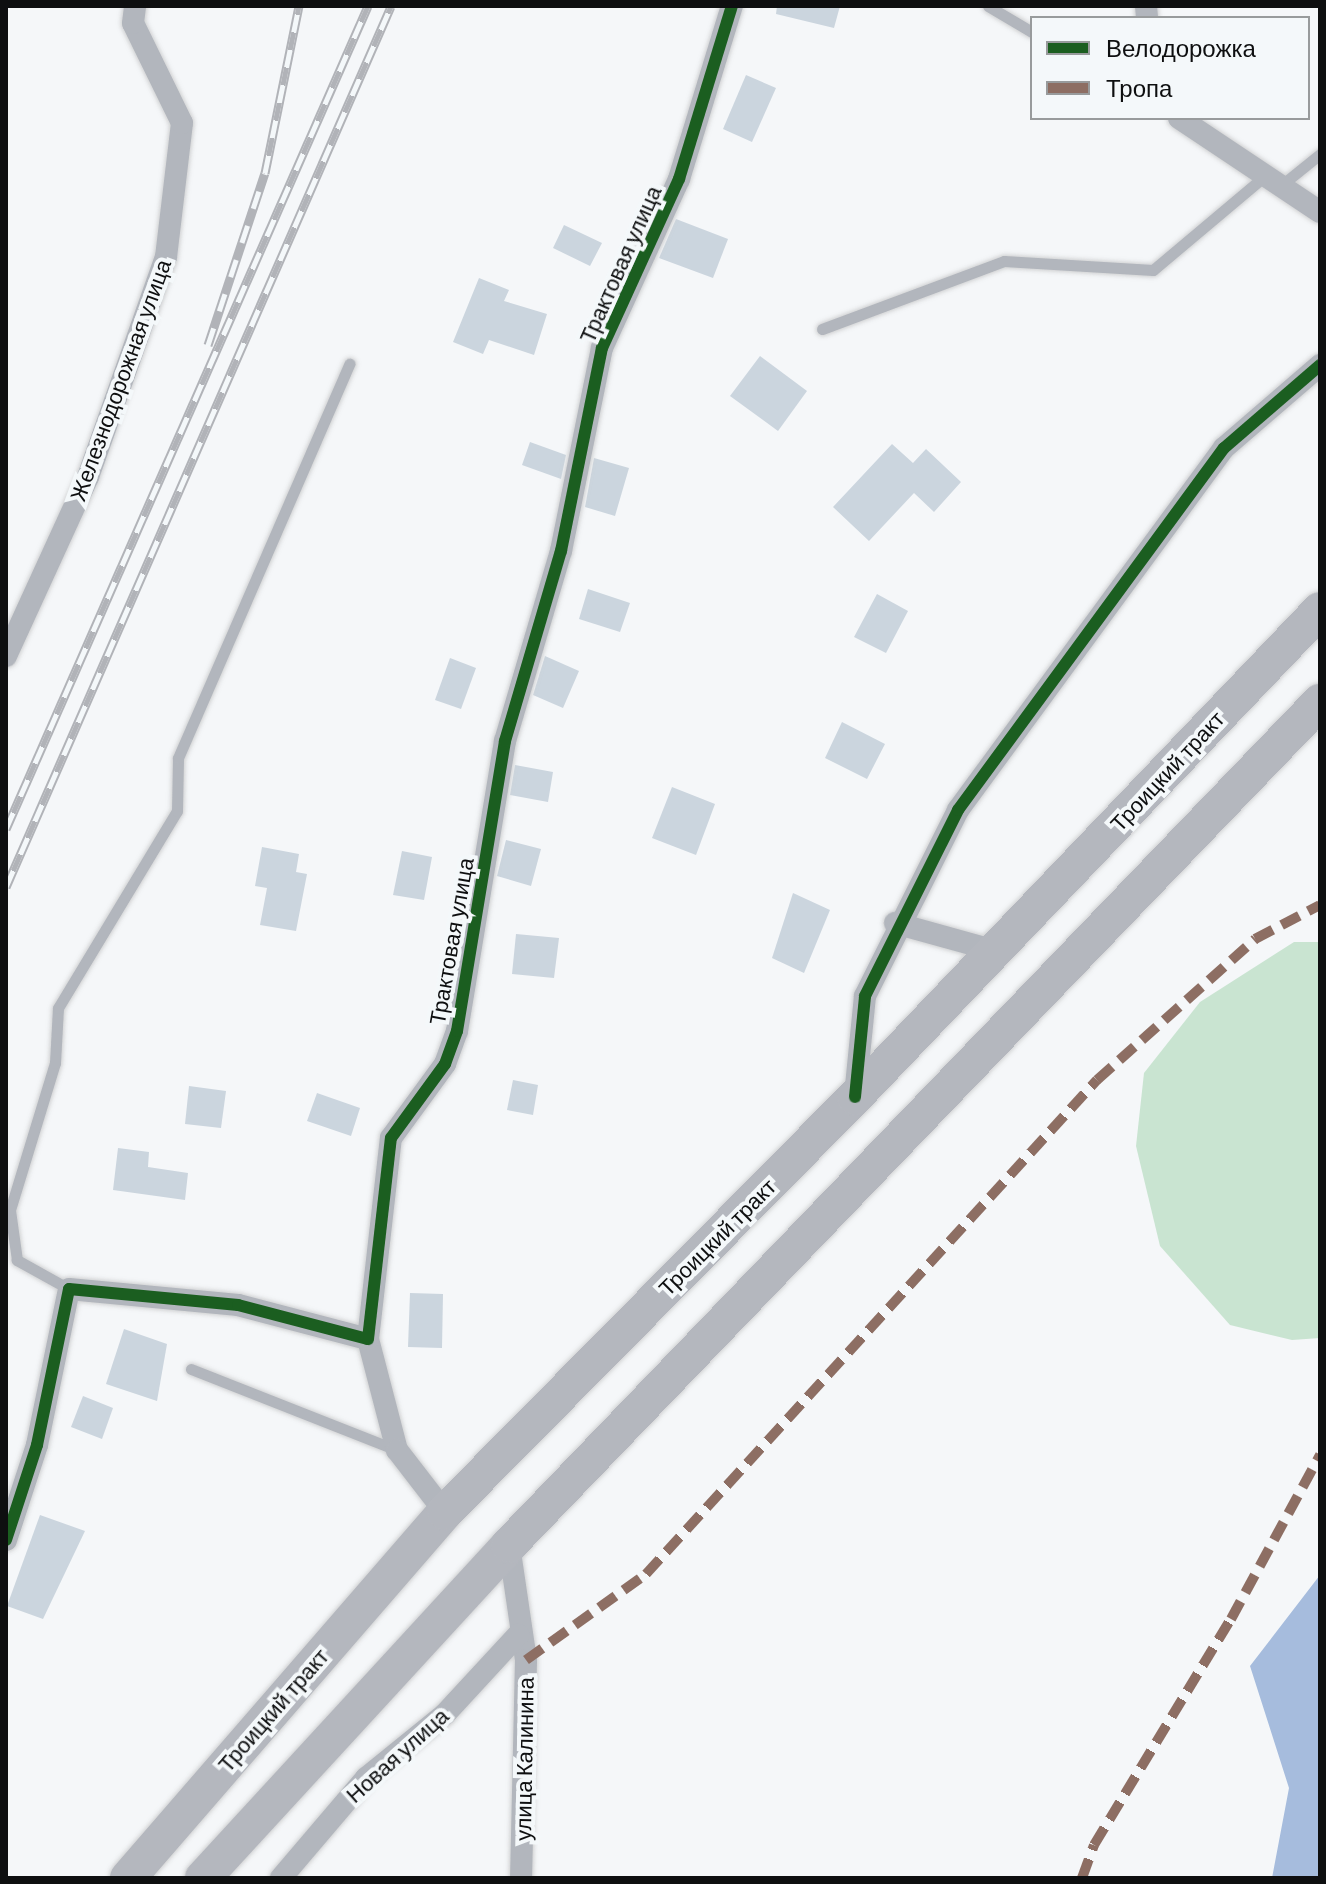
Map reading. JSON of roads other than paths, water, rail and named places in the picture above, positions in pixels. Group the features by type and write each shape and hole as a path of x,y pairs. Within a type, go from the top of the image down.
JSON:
{"main road":[{"name":"Троицкий тракт","path":"128,1878 445,1512 855,1097 1320,610"},
{"path":"203,1878 509,1545 1320,702"}],"street":[{"name":"Железнодорожная улица","path":"6,656 88,477 166,257 182,123 133,23 135,6"},
{"name":"Трактовая улица","path":"368,1339 391,1138 445,1064 457,1031 505,741 561,551 602,348 679,179 732,6"},
{"path":"1182,120 1277,178 1320,212"},
{"path":"855,1097 865,996 895,923 958,810 1224,448 1320,365"},
{"path":"895,923 996,951"},
{"path":"6,1540 37,1445 69,1289 238,1305 368,1339 397,1450 445,1512"},
{"name":"улица Калинина","path":"509,1545 518,1635 526,1660 521,1878"},
{"name":"Новая улица","path":"281,1878 366,1778 445,1714 518,1635"}],"lane":[{"path":"988,6 1030,31"},
{"path":"822,329 1004,261 1153,270 1277,178 1320,154"},
{"path":"69,1289 17,1260 10,1210 55,1063 58,1008 177,811 178,758 349,364"},
{"path":"191,1369 397,1450"}],"water":[{"path":"1320,1575 1320,1878 1272,1878 1289,1788 1250,1666"}],"railway":[{"path":"208,345 265,173 299,6"},
{"path":"6,829 368,6"},
{"path":"6,887 391,6"}]}
